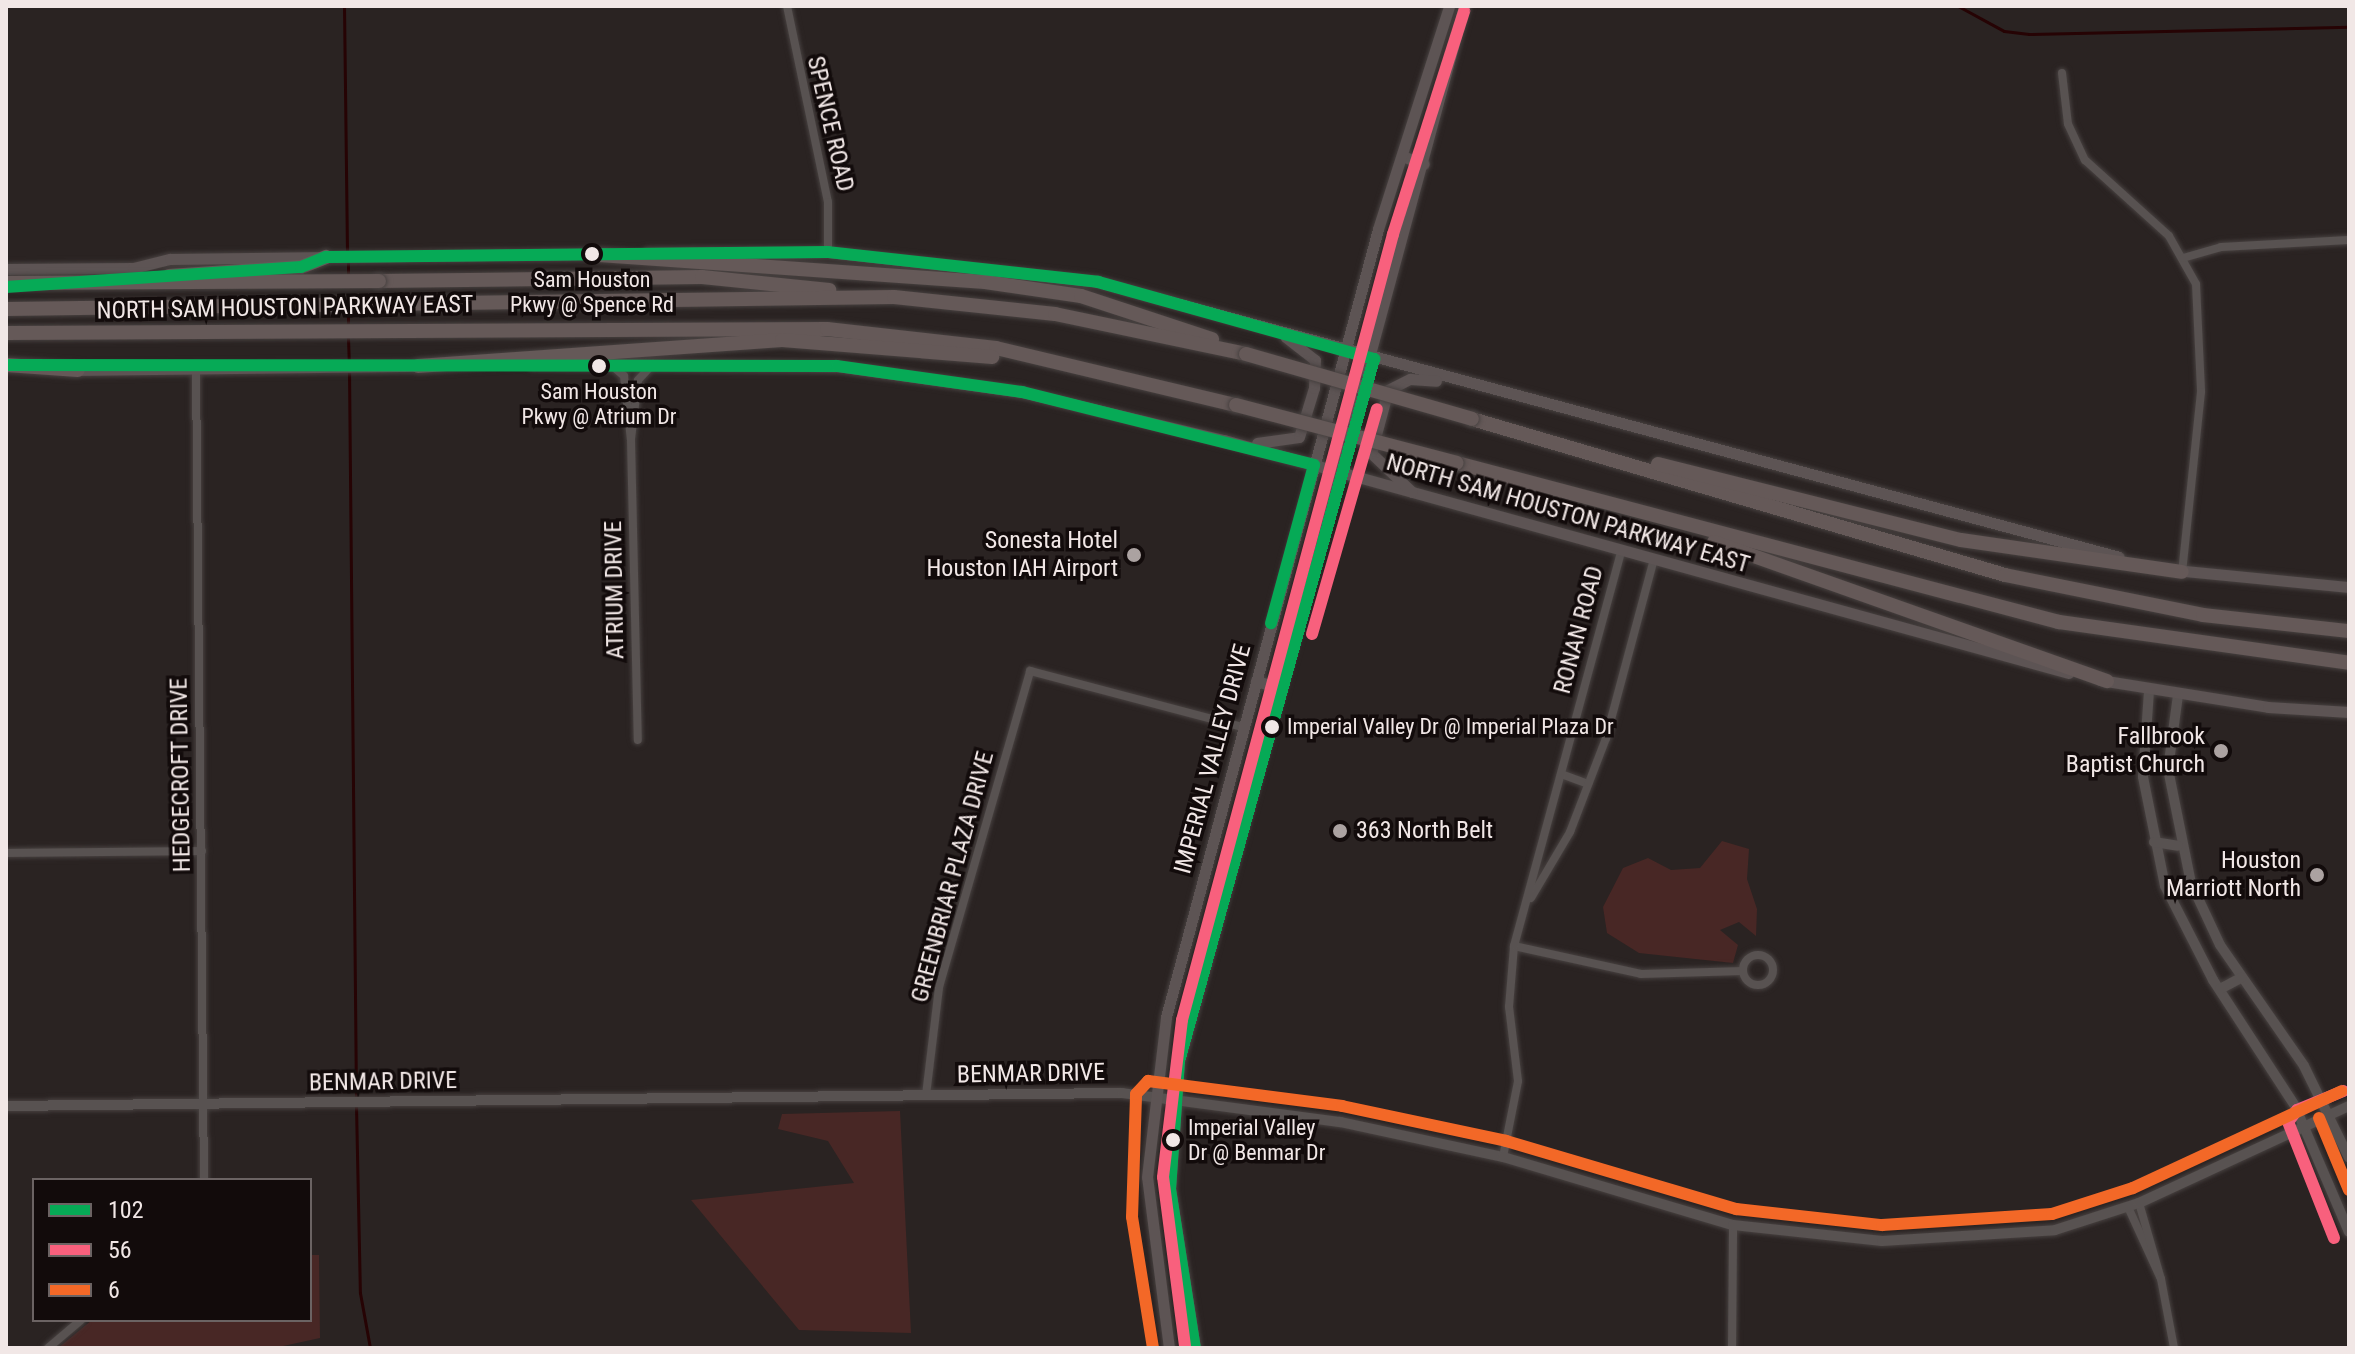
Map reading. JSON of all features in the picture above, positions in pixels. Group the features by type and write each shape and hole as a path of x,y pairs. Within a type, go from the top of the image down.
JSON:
{"highway":[{"path":"599,255 1081,296 1179,324 1246,354"},
{"path":"6,285 301,267 326,257"},
{"path":"6,285 702,277 894,297"},
{"name":"NORTH SAM HOUSTON PARKWAY EAST","path":"6,309 894,297 1055,314 1246,354 1563,445 1841,531 2068,590 2203,615 2349,631"},
{"name":"NORTH SAM HOUSTON PARKWAY EAST","path":"6,333 318,329 827,329 1074,363 2059,622 2349,666"},
{"path":"418,366 782,340 1074,363"},
{"path":"6,365 78,370"},
{"path":"1563,445 1961,540 2182,572"},
{"path":"1643,515 2107,681"},
{"path":"2068,590 2267,618 2349,621"}],"main road":[{"name":"IMPERIAL VALLEY DRIVE","path":"1168,1347 1154,1263 1147,1177 1152,1096 1171,993 1314,465 1402,156 1449,6"},
{"name":"IMPERIAL VALLEY DRIVE","path":"1194,1345 1177,1260 1170,1189 1175,1098 1193,1002 1343,473 1464,6"},
{"path":"1402,156 1424,164"},
{"name":"NORTH SAM HOUSTON PARKWAY EAST","path":"6,269 365,256 828,252 1077,279 2182,572 2349,587"},
{"path":"1224,440 1278,445 1299,437 1315,360 1275,330"},
{"name":"NORTH SAM HOUSTON PARKWAY EAST","path":"6,371 654,363 931,374 1224,440 1982,654 2149,691 2349,712"},
{"path":"1417,496 1371,453 1388,390 1410,379 1469,384"},
{"path":"1256,681 1280,688"},
{"path":"1154,1263 1177,1260"}],"street":[{"name":"SPENCE ROAD","path":"787,6 828,202 828,252"},
{"path":"2062,73 2068,124 2085,160 2183,258 2196,284 2202,345 2197,475 2182,572"},
{"path":"2183,258 2221,247 2349,240"},
{"name":"ATRIUM DRIVE","path":"606,363 624,376 631,440 638,740"},
{"name":"ATRIUM DRIVE","path":"631,440 638,380 654,363"},
{"name":"HEDGECROFT DRIVE","path":"196,368 206,1104 204,1178"},
{"name":"RONAN ROAD","path":"1503,1157 1518,1081 1509,1007 1514,946 1621,551"},
{"name":"RONAN ROAD","path":"1527,905 1588,784 1654,559"},
{"name":"GREENBRIAR PLAZA DRIVE","path":"926,1095 939,987 1030,671 1245,728"},
{"path":"2149,691 2143,777 2154,842 2182,926 2304,1124 2349,1232"},
{"path":"2178,695 2168,769 2178,846 2241,978 2329,1113 2349,1158"},
{"path":"1561,774 1588,784"},
{"path":"2154,842 2178,846"},
{"path":"6,853 202,851"},
{"path":"1514,946 1641,974 1743,971"},
{"path":"2220,989 2241,978"},
{"name":"BENMAR DRIVE","path":"6,1106 926,1095 1152,1096 1340,1122 1503,1157 1733,1225 1882,1241 1961,1241 2055,1230 2139,1203 2304,1124 2349,1106"},
{"path":"2139,1203 2161,1279 2174,1348"},
{"path":"2128,1207 2161,1279"},
{"path":"1732,1348 1733,1225"},
{"path":"48,1348 79,1322"}],"shaded area":[{"path":"1722,841 1749,849 1747,879 1757,909 1756,936 1739,922 1720,930 1738,945 1733,963 1639,953 1607,933 1603,907 1623,868 1648,858 1671,870 1700,868"},
{"path":"900,1111 911,1333 799,1330 691,1200 854,1183 828,1141 778,1129 782,1114"},
{"path":"312,1255 319,1255 320,1338 274,1348 58,1348 90,1322 312,1322"}],"waterway":[{"path":"344,6 347,254"},
{"path":"1958,6 2004,31 2029,34 2349,27"},
{"path":"348,262 348,278"},
{"path":"348,310 348,326"},
{"path":"348,338 349,362"},
{"path":"349,370 356,1098"},
{"path":"356,1106 360,1293 370,1348"}],"transit line":[{"name":"56","path":"1185,1346 1163,1177 1182,1020 1393,234 1464,11"},
{"name":"102","path":"6,287 301,267 326,257 828,252 1098,282 1374,359 1179,1061 1170,1189 1195,1348"},
{"name":"102","path":"6,365 837,366 1022,392 1314,465 1271,623"},
{"name":"56","path":"1312,634 1377,409"},
{"name":"6","path":"1153,1348 1132,1217 1136,1094 1148,1081 1342,1106 1506,1141 1736,1209 1882,1225 2052,1214 2133,1188 2342,1091"},
{"name":"56","path":"2334,1238 2288,1122 2297,1110 2343,1091"},
{"name":"6","path":"2319,1118 2349,1190"}],"place":[{"name":"Sam Houston Pkwy @ Spence Rd","path":"592,254"},
{"name":"Sam Houston Pkwy @ Atrium Dr","path":"599,366"},
{"name":"Sonesta Hotel Houston IAH Airport","path":"1134,555"},
{"name":"Imperial Valley Dr @ Imperial Plaza Dr","path":"1272,727"},
{"name":"Fallbrook Baptist Church","path":"2221,751"},
{"name":"363 North Belt","path":"1340,831"},
{"name":"Houston Marriott North","path":"2317,875"},
{"name":"Imperial Valley Dr @ Benmar Dr","path":"1173,1140"}]}
